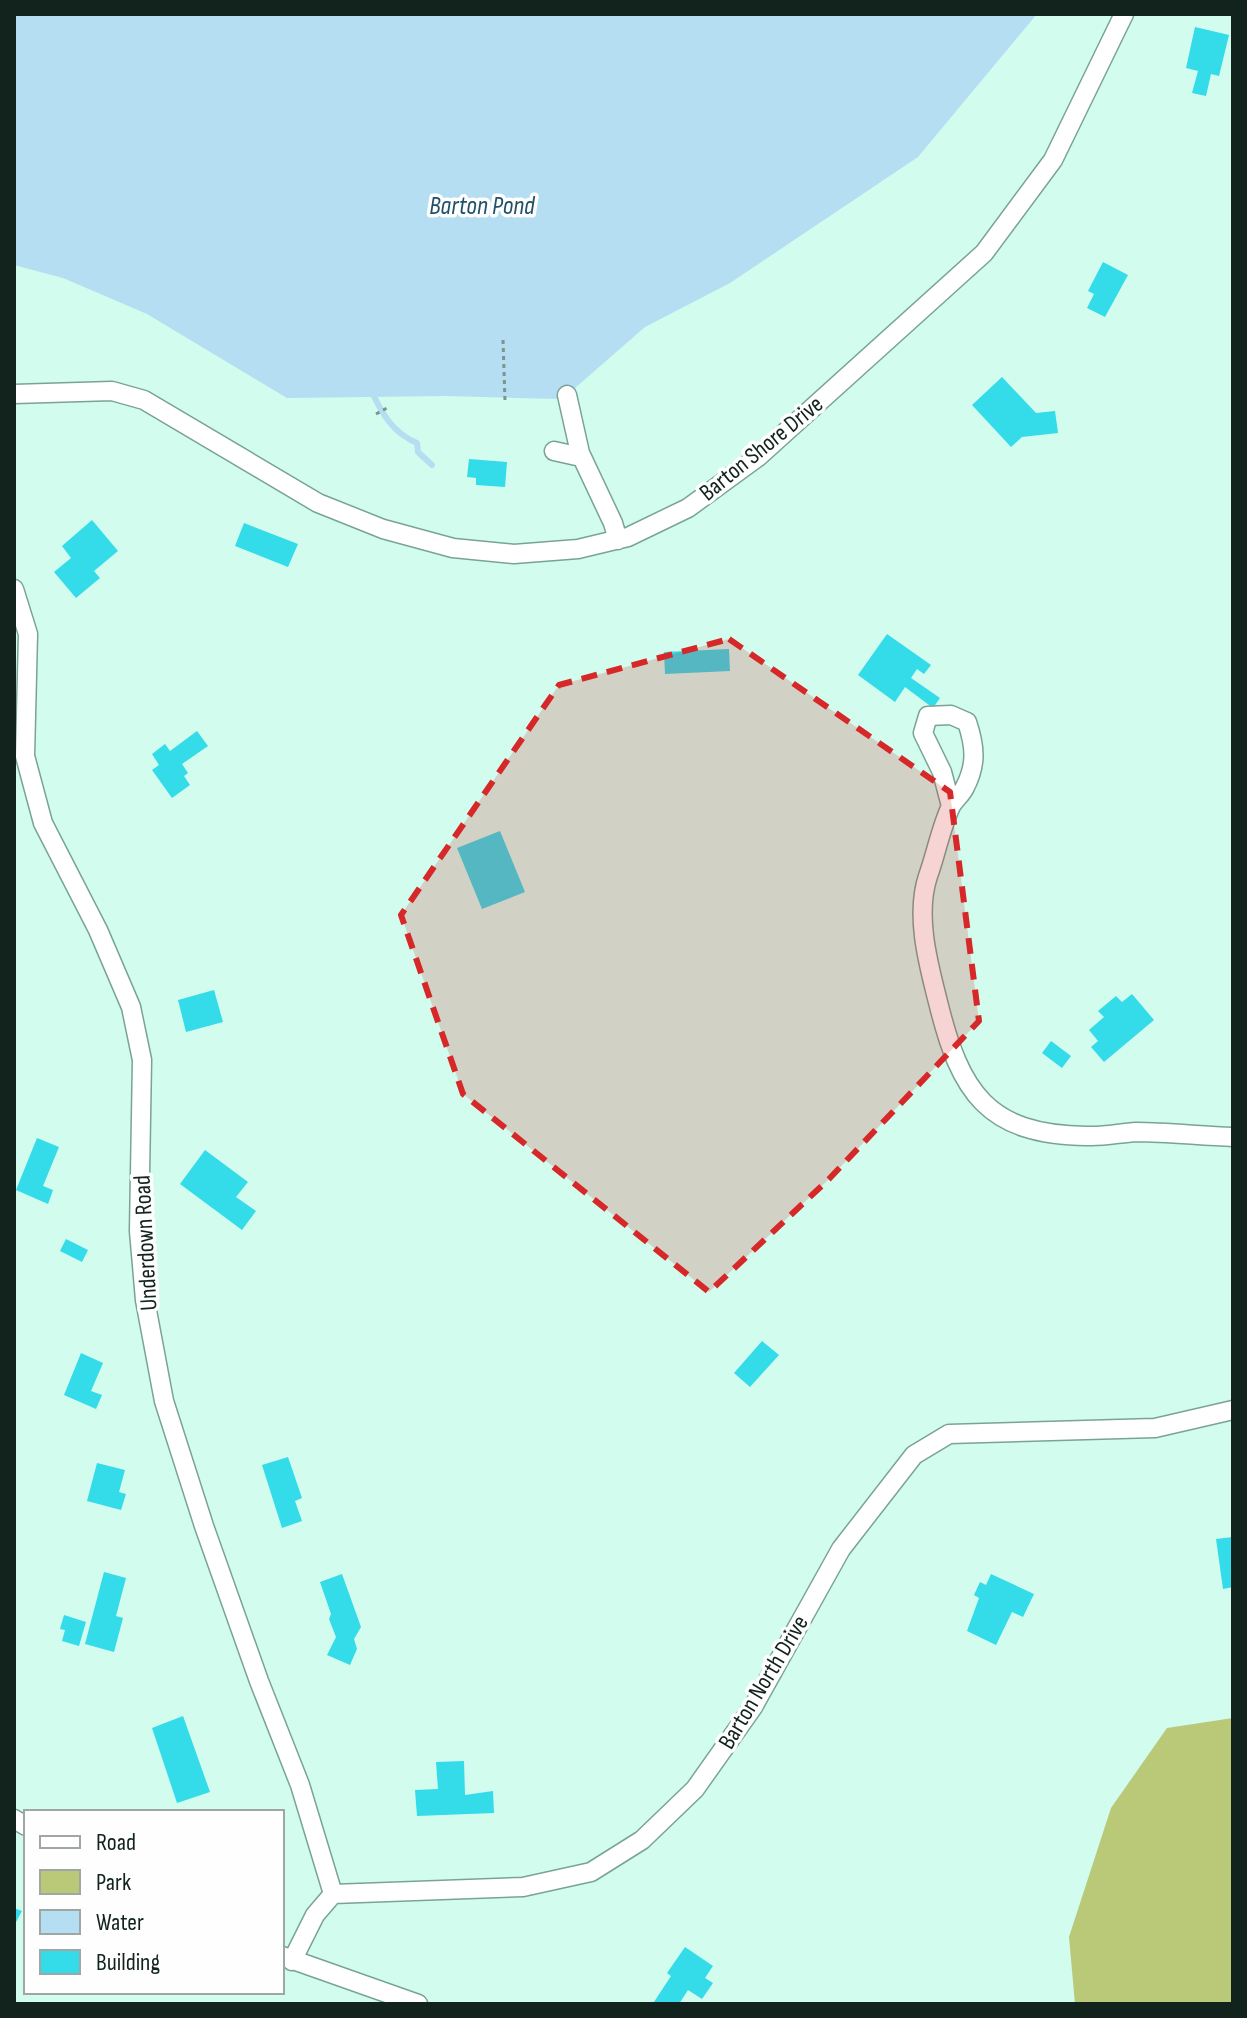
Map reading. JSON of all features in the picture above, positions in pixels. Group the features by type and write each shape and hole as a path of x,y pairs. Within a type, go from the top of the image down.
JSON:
{"street":[{"name":"Barton Shore Drive","path":"14,394 112,391 144,400 318,503 383,529 453,548 514,554 578,549 618,540 688,508 758,457 984,253 1053,160 1124,14"},
{"path":"567,395 581,457 618,540"},
{"path":"554,451 581,457"},
{"name":"Underdown Road","path":"14,589 28,634 25,756 32,783 43,823 98,930 131,1007 142,1060 139,1231 145,1300 164,1401 259,1681 300,1785 333,1894"},
{"path":"951,806 942,772 923,733 928,716 951,715 967,722 973,740 975,762 965,787 951,806 926,884 922,913 930,971 953,1056 986,1108 1009,1122 1047,1133 1089,1137 1136,1132 1233,1137"},
{"name":"Barton North Drive","path":"333,1894 523,1887 591,1872 642,1840 695,1789 753,1707 841,1549 914,1455 949,1434 1155,1428 1233,1410"},
{"path":"333,1894 287,1958 418,2004"}],"path":[{"path":"503,340 505,401"},
{"path":"376,414 387,408"}],"highlighted area":[{"path":"729,639 950,792 979,1021 829,1179 709,1292 463,1094 401,915 559,685"}],"green space":[{"path":"1233,1718 1233,2004 1075,2004 1069,1937 1111,1808 1167,1728"}],"water":[{"name":"Barton Pond","path":"14,14 1037,14 918,157 730,283 645,327 567,395 557,399 446,396 287,398 147,314 63,278 14,265"}],"building":[{"path":"1195,27 1229,35 1219,76 1211,74 1206,96 1192,93 1198,71 1186,68"},
{"path":"1103,262 1128,275 1105,317 1087,308 1094,294 1088,291"},
{"path":"1002,377 1036,413 1055,411 1058,433 1022,437 1011,447 972,405"},
{"path":"469,459 507,462 505,487 476,485 476,478 467,477"},
{"path":"92,520 118,551 94,571 100,578 76,598 54,572 71,558 62,546"},
{"path":"244,523 298,544 288,567 235,546"},
{"path":"887,634 931,665 924,674 917,669 911,678 940,698 933,708 905,687 895,702 858,675"},
{"path":"729,649 730,671 665,674 664,652"},
{"path":"197,731 208,746 182,764 188,773 184,776 190,785 172,798 152,770 159,765 152,754 165,744 170,751"},
{"path":"500,831 525,892 482,909 457,848"},
{"path":"214,990 223,1022 186,1032 178,1000"},
{"path":"1132,994 1154,1020 1104,1062 1091,1047 1098,1041 1089,1030 1104,1017 1098,1011 1116,996 1122,1002"},
{"path":"1051,1041 1071,1056 1062,1068 1042,1053"},
{"path":"37,1138 59,1147 43,1186 53,1190 48,1204 16,1190"},
{"path":"205,1150 248,1182 236,1197 256,1211 242,1230 180,1184"},
{"path":"66,1239 88,1250 82,1262 60,1251"},
{"path":"762,1341 779,1355 750,1387 734,1373"},
{"path":"81,1353 103,1363 91,1391 102,1395 96,1409 64,1395"},
{"path":"288,1457 302,1498 295,1501 302,1521 282,1528 262,1465"},
{"path":"97,1463 125,1470 119,1492 126,1494 121,1510 87,1501"},
{"path":"1233,1537 1233,1587 1223,1589 1216,1539"},
{"path":"104,1572 126,1578 116,1616 123,1618 114,1652 85,1644"},
{"path":"342,1574 361,1627 354,1639 357,1649 350,1665 327,1655 336,1637 320,1582"},
{"path":"991,1574 1034,1594 1023,1617 1012,1612 996,1645 967,1631 979,1598 974,1595 980,1582 986,1585"},
{"path":"64,1615 86,1622 79,1646 62,1641 65,1630 60,1629"},
{"path":"183,1716 210,1792 177,1803 152,1728"},
{"path":"464,1761 465,1795 493,1791 494,1813 417,1816 415,1790 438,1789 436,1762"},
{"path":"14,1908 22,1911 14,1926"},
{"path":"685,1947 713,1966 705,1978 713,1983 702,1999 688,1990 679,2004 657,2004 654,2002 671,1976 667,1973"}],"waterway":[{"path":"371,390 389,422 417,443 418,452 432,465"}]}
